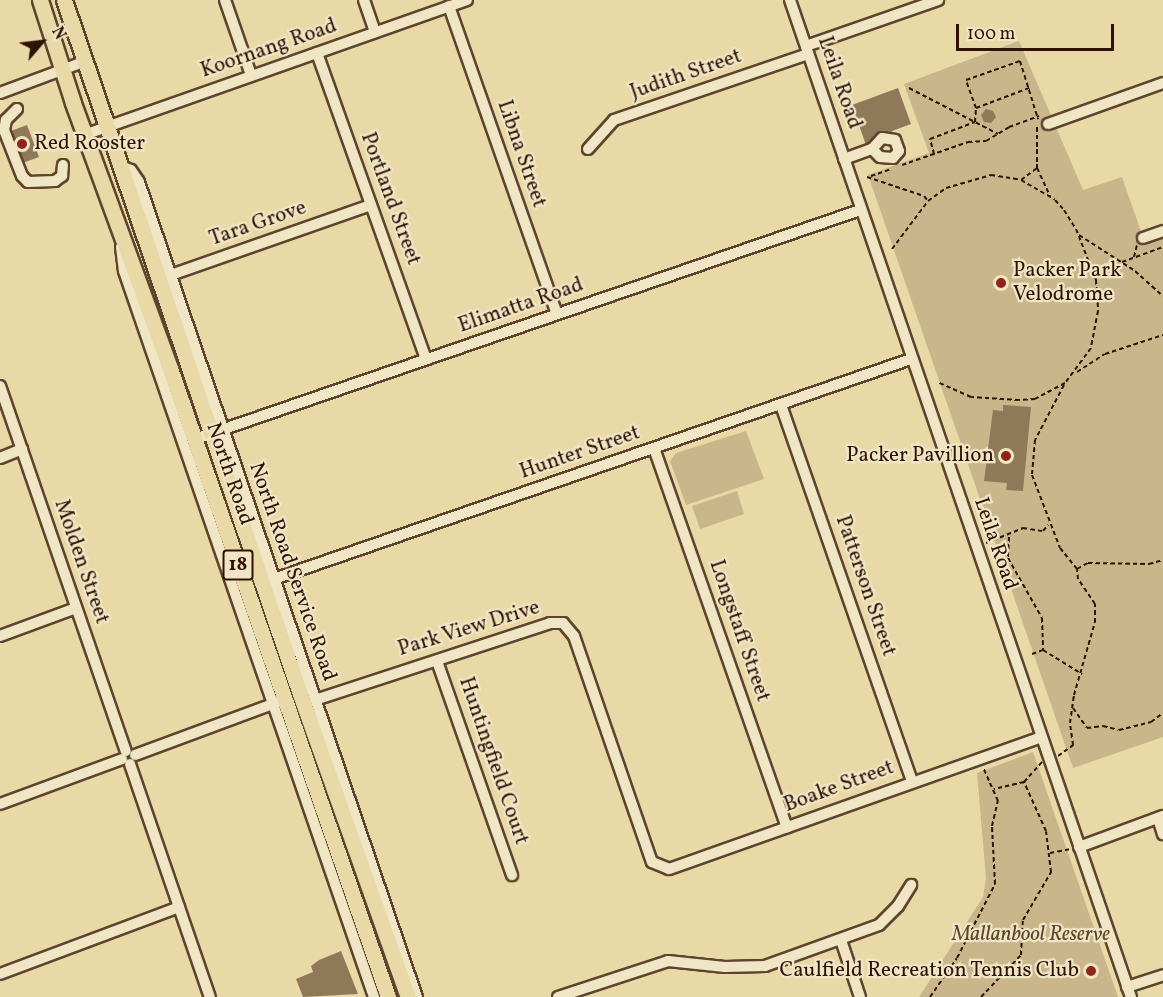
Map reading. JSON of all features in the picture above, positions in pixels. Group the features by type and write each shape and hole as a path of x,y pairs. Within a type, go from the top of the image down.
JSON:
{"highway":[{"name":"North Road","path":"40,0 84,135 195,439 278,702 388,997"},
{"name":"North Road","path":"64,0 217,431 268,581 300,694 415,996"},
{"path":"278,702 300,694"}],"street":[{"path":"225,0 251,75"},
{"path":"364,0 375,32"},
{"name":"Koornang Road","path":"84,135 467,0"},
{"name":"Leila Road","path":"790,0 975,548 1129,992"},
{"name":"Judith Street","path":"588,149 614,120 938,0"},
{"name":"Libna Street","path":"449,6 557,314"},
{"name":"Portland Street","path":"317,53 426,359"},
{"path":"0,93 86,61"},
{"path":"1048,121 1163,83"},
{"path":"17,110 6,120 4,130 22,176 28,182 55,181 62,176 63,165"},
{"path":"844,159 872,149"},
{"name":"Tara Grove","path":"164,278 371,205"},
{"name":"Elimatta Road","path":"195,439 860,210"},
{"path":"119,231 124,271 278,702 374,997"},
{"path":"1143,238 1163,231"},
{"name":"Hunter Street","path":"268,581 911,360"},
{"name":"Molden Street","path":"0,386 210,997"},
{"name":"Patterson Street","path":"781,405 912,781"},
{"name":"Longstaff Street","path":"654,448 787,827"},
{"path":"0,458 22,449"},
{"name":"North Road Service Road","path":"268,581 315,700 415,996"},
{"path":"0,636 76,608"},
{"name":"Park View Drive","path":"315,700 550,623 563,623 574,636 652,862"},
{"name":"Huntingfield Court","path":"437,661 512,874"},
{"path":"0,804 278,702"},
{"name":"Boake Street","path":"652,862 669,869 1041,737"},
{"path":"1079,847 1160,817 1163,834"},
{"path":"558,997 647,965 668,961 725,967 765,966 879,925 898,906 911,885"},
{"path":"0,974 179,907"},
{"path":"842,940 860,997"},
{"path":"1129,992 1163,975"}],"path":[{"path":"975,122 976,108 966,80 1020,61 1039,116 1037,168 1050,196 1078,235 1096,280 1098,311 1092,348 1075,374"},
{"path":"909,88 998,134"},
{"path":"976,108 1029,88"},
{"path":"1039,116 1048,121"},
{"path":"928,201 869,176 968,142 987,141 1039,116"},
{"path":"934,154 930,139 975,122"},
{"path":"1021,180 1037,168"},
{"path":"892,249 928,201 946,188 969,179 991,175 1021,180 1050,196"},
{"path":"1078,235 1122,262 1163,296"},
{"path":"1122,262 1163,247"},
{"path":"994,789 1024,782 1035,765 1069,751 1073,745 1070,723 1095,604 1078,579 1077,569 1048,525 1032,475 1035,440 1054,397 1075,374 1105,354 1163,335"},
{"path":"938,382 971,397 1019,400 1035,399 1065,383"},
{"path":"975,548 1009,537 1023,528 1043,531 1048,525"},
{"path":"1009,537 1008,558 1042,618 1043,650"},
{"path":"1077,569 1088,563 1149,564 1163,560"},
{"path":"1032,654 1043,650"},
{"path":"1043,650 1082,674"},
{"path":"1074,708 1087,728 1103,726 1119,730 1151,722 1163,713"},
{"path":"930,997 957,958 995,884 992,826 998,801 980,757"},
{"path":"981,997 1021,956 1023,920 1051,873 1046,831 1024,782"},
{"path":"1050,853 1079,847"}],"green space":[{"path":"1019,41 1083,190 1122,177 1145,243 1163,237 1163,737 1073,768 868,175 929,153 904,84"},
{"path":"746,431 764,479 686,505 670,461 676,453"},
{"path":"737,491 744,514 700,529 692,506"},
{"name":"Mallanbool Reserve","path":"1033,752 1118,997 919,997 983,897 986,878 977,773"}],"building":[{"path":"898,88 911,124 892,131 895,138 867,148 852,105"},
{"path":"986,109 993,111 996,117 991,123 984,122 981,115"},
{"path":"27,125 39,157 20,164 8,132"},
{"name":"Packer Pavillion","path":"1003,405 1031,407 1023,491 1006,490 1007,483 984,481 993,410 1003,411"},
{"path":"341,951 358,994 303,997 296,979 313,972 311,966 319,960"}],"place":[{"name":"Red Rooster","path":"22,144"},
{"name":"Packer Park Velodrome","path":"1001,283"},
{"name":"Packer Pavillion","path":"1006,456"},
{"name":"Caulfield Recreation Tennis Club","path":"1091,971"}]}
